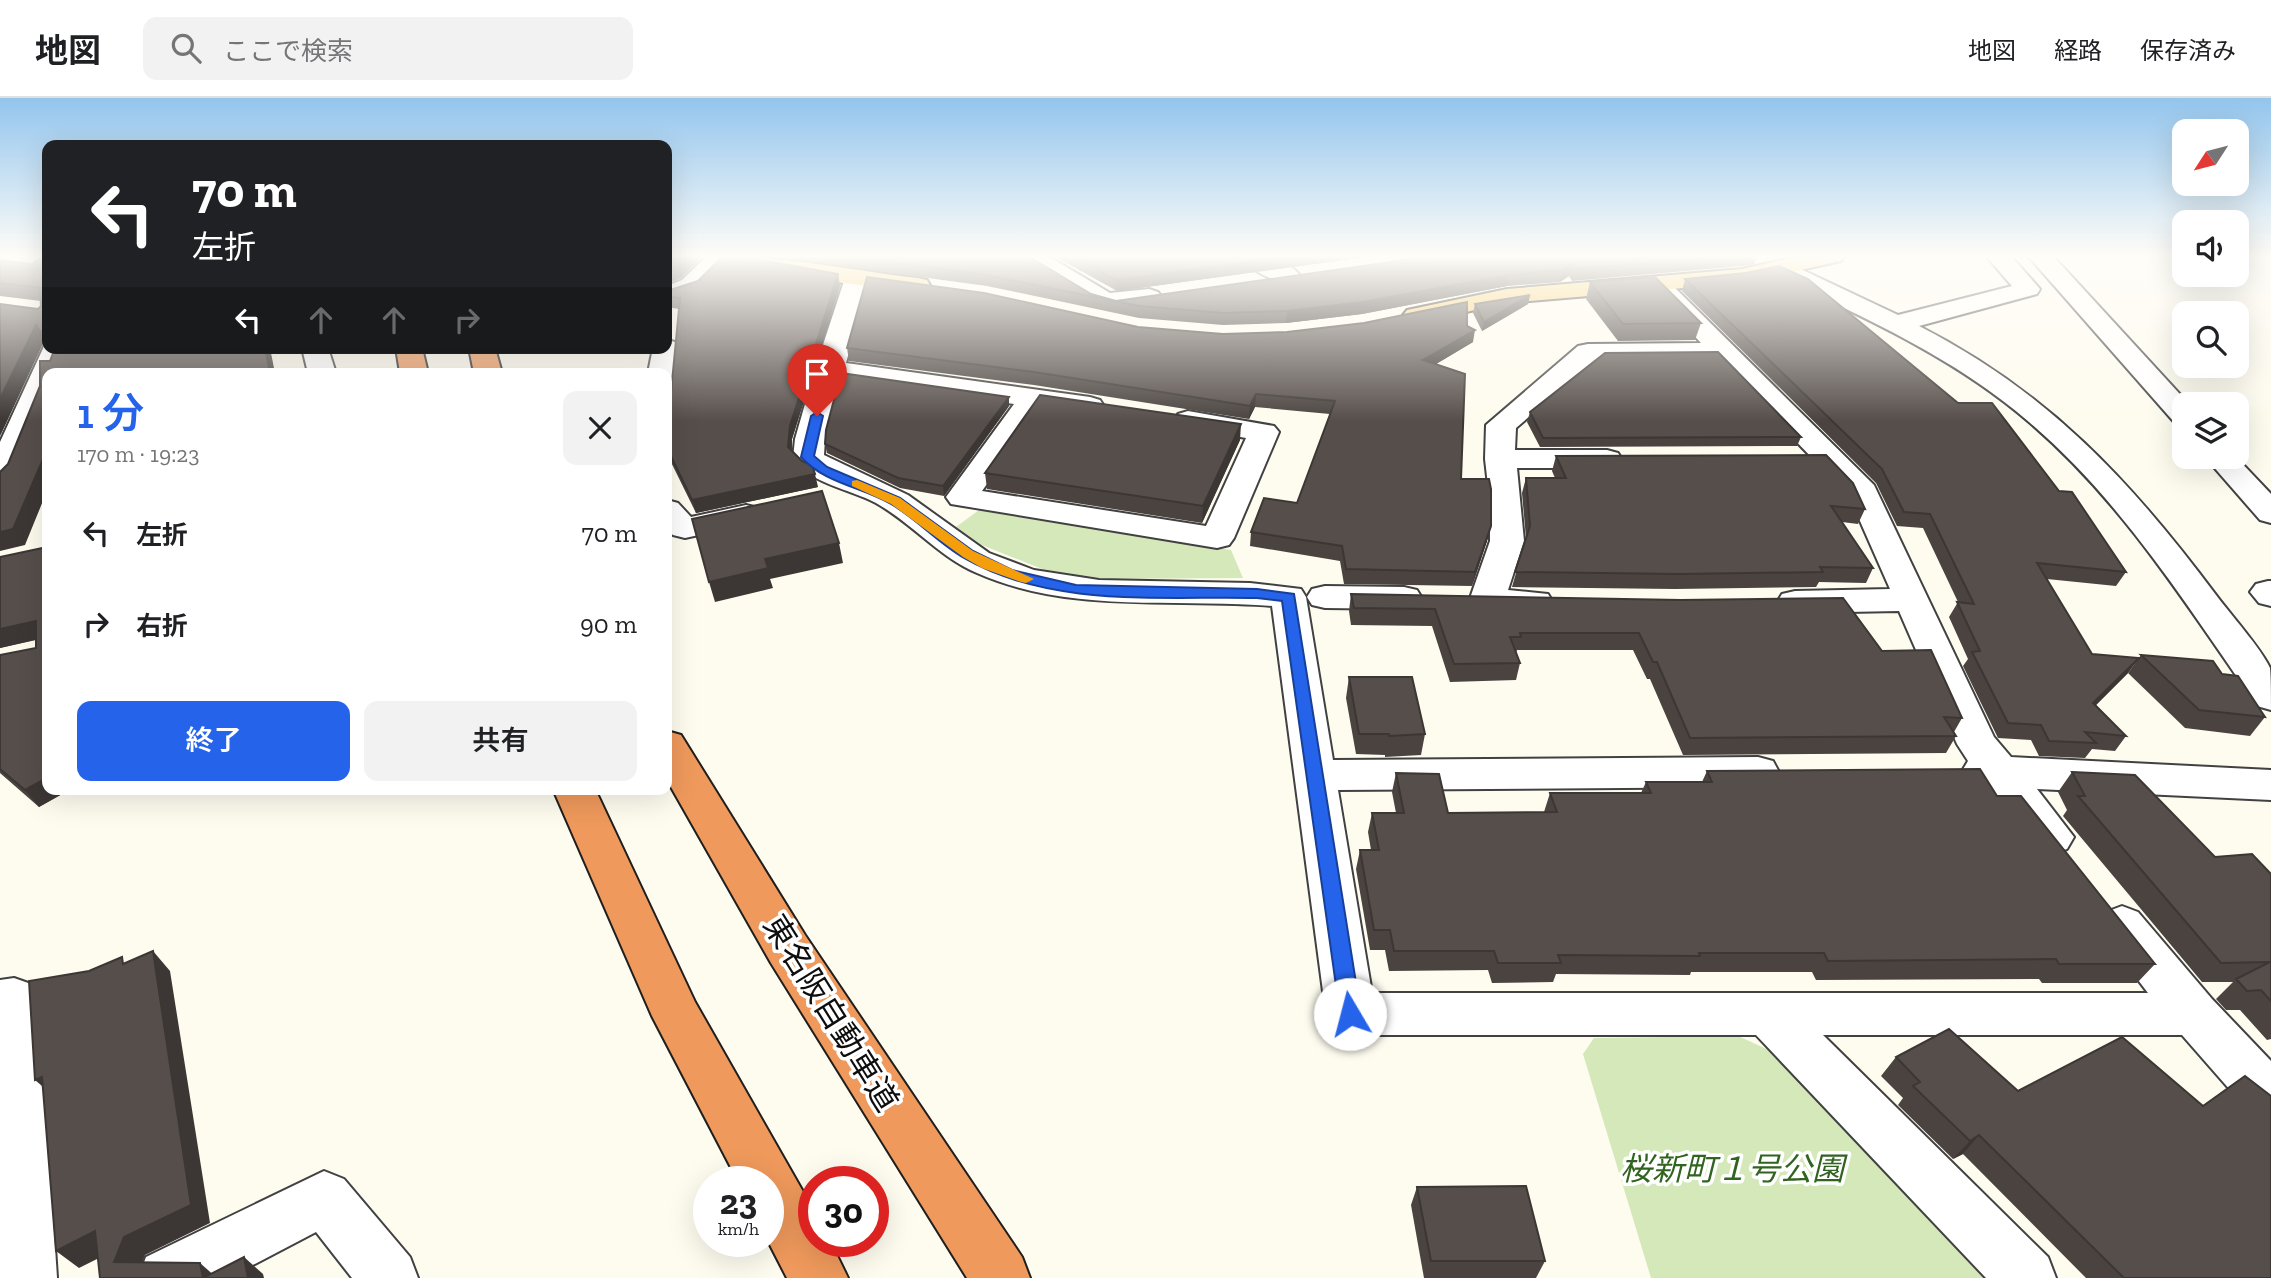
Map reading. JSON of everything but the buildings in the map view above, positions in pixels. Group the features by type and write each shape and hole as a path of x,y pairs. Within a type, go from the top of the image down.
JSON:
{"highway":[{"name":"東名阪自動車道","path":"672,752 788,949 1001,1278"},
{"path":"576,795 677,1016 758,1166"},
{"path":"784,1214 819,1278"}],"main road":[{"path":"1389,320 1433,311"},
{"path":"1080,316 1118,324"}],"street":[{"path":"847,311 829,369 808,457 823,470 895,501 987,565 1032,581 1089,591 1257,593 1288,597 1350,1014 2194,1014"},
{"path":"1684,311 1863,492 1977,744 2194,1014 2271,1098"},
{"path":"1869,311 1953,356 2001,387 2038,414 2076,448 2164,550 2271,697"},
{"path":"1896,324 1945,311"},
{"path":"2090,311 2172,403"},
{"path":"1459,599 1507,541 1500,425 1588,352 1723,351"},
{"path":"829,369 1115,409"},
{"path":"0,478 42,379"},
{"path":"1034,397 962,497 1217,538 1264,432 1156,415"},
{"path":"1788,458 1830,458"},
{"path":"1500,459 1637,459"},
{"path":"2231,469 2271,513"},
{"path":"816,500 868,489"},
{"path":"672,518 685,528 776,508"},
{"path":"1325,597 1568,602"},
{"path":"1759,602 1912,600"},
{"path":"1943,772 1999,771 2271,785"},
{"path":"1316,775 1790,772"},
{"path":"0,1001 14,999 28,1278"},
{"path":"1768,1014 2027,1278"},
{"path":"167,1278 324,1198 389,1278"}],"green space":[{"path":"979,510 1231,550 1243,578 1084,579 1052,573 982,545 956,527"},
{"name":"桜新町１号公園","path":"1738,1036 1771,1051 1990,1278 1651,1278 1583,1054 1594,1038"}],"slow traffic":[{"path":"857,483 895,501 987,565 1026,579"}],"route":[{"path":"817,416 808,457 823,470 895,501 968,554 1007,573 1076,590 1257,593 1288,597 1350,1014"}]}
